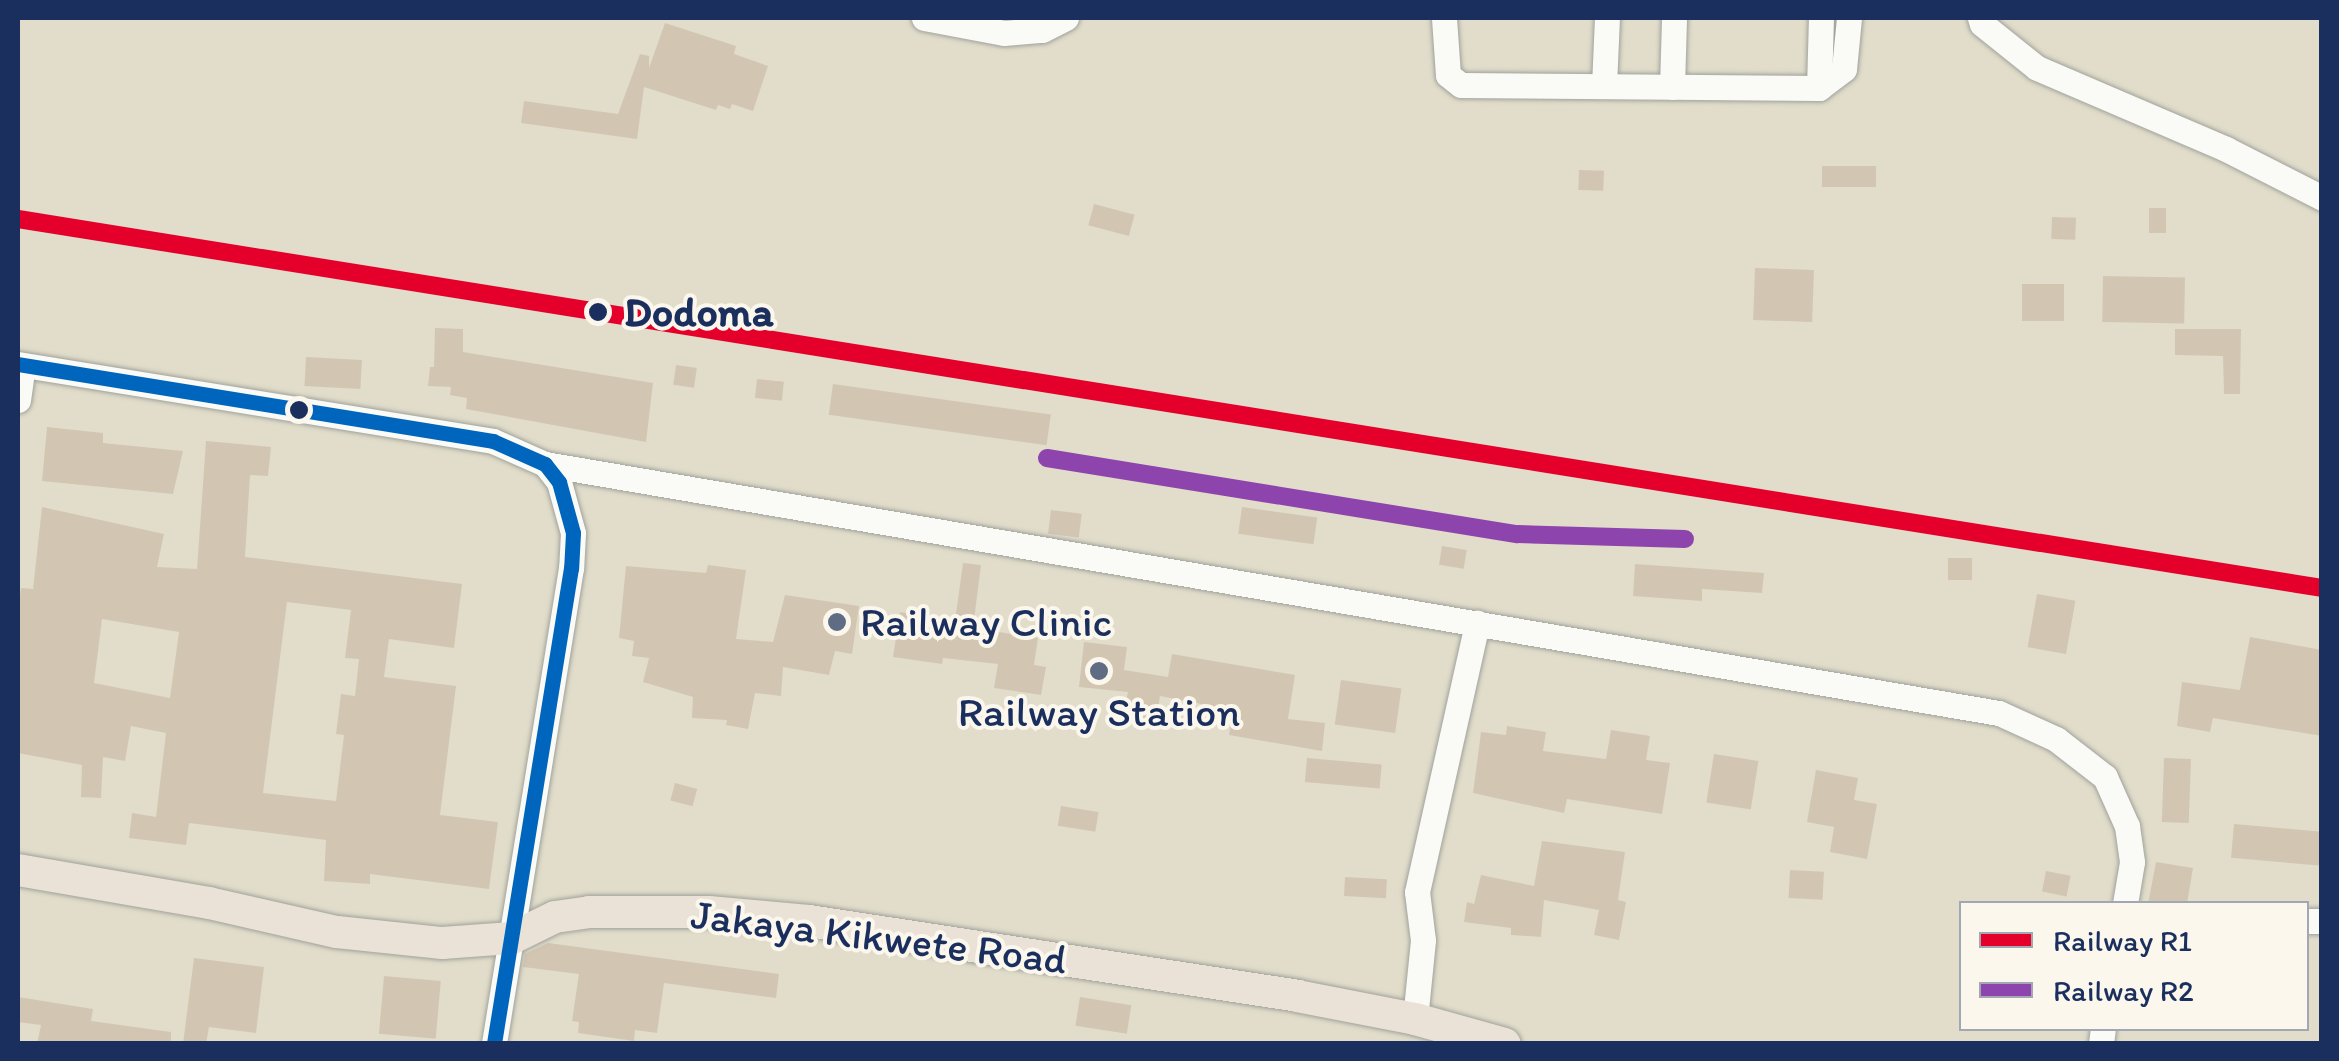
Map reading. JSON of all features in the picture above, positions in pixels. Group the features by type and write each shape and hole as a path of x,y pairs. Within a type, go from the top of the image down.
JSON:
{"main road":[{"name":"Jakaya Kikwete Road","path":"18,870 209,904 337,932 442,942 512,938 555,917 589,912 709,912 776,918 1032,952 1414,1019 1504,1044"}],"street":[{"path":"924,18 1004,33 1042,30 1066,18"},
{"path":"1444,18 1448,75 1461,85 1820,88 1844,69 1849,18"},
{"path":"1604,86 1607,18"},
{"path":"1672,87 1674,18"},
{"path":"1820,18 1820,88"},
{"path":"1980,18 1982,24 2037,68 2226,149 2322,198"},
{"path":"18,400 20,364 493,441 546,464 1999,713 2056,739 2104,777 2126,826 2132,862 2126,901"},
{"path":"494,1044 571,568 572,533 567,501 546,464"},
{"path":"1414,1019 1423,940 1417,892 1477,623"}],"building":[{"path":"665,23 736,46 734,54 768,66 753,111 732,104 730,109 718,105 716,110 644,87 637,139 521,123 524,101 618,114 640,54 649,56 649,68"},
{"path":"1822,166 1876,166 1876,187 1822,187"},
{"path":"1579,170 1604,171 1603,191 1578,190"},
{"path":"1094,204 1135,215 1129,236 1088,225"},
{"path":"2149,208 2166,208 2166,233 2149,233"},
{"path":"2052,217 2076,218 2075,240 2051,239"},
{"path":"1755,268 1814,270 1812,322 1753,320"},
{"path":"2103,276 2185,277 2184,323 2102,322"},
{"path":"2022,284 2064,284 2064,321 2022,321"},
{"path":"435,328 463,329 463,352 653,383 646,442 466,409 467,398 450,395 451,387 428,386 430,367 434,367"},
{"path":"2175,329 2241,329 2240,394 2224,394 2223,356 2175,355"},
{"path":"306,357 362,360 360,389 304,386"},
{"path":"676,365 697,368 694,388 673,385"},
{"path":"757,379 784,382 782,401 755,398"},
{"path":"833,384 1051,415 1047,445 829,415"},
{"path":"47,427 103,433 103,443 183,451 173,494 42,481"},
{"path":"206,441 271,447 268,476 250,475 245,557 462,584 454,648 389,639 384,677 456,686 440,815 498,822 489,889 370,874 370,884 324,881 326,840 189,823 186,845 129,838 132,813 156,817 166,733 131,726 125,761 103,757 101,798 81,797 82,765 18,753 18,612 21,588 33,589 42,507 164,534 157,567 197,569","holes":["287,602 351,610 345,658 359,659 355,696 341,694 336,734 344,735 336,801 263,793","102,619 179,632 170,698 94,683"]},
{"path":"1242,507 1317,518 1314,544 1238,534"},
{"path":"1051,510 1082,514 1079,538 1048,534"},
{"path":"1442,546 1467,550 1464,569 1439,565"},
{"path":"1948,558 1972,558 1972,580 1948,580"},
{"path":"963,563 981,565 973,628 1038,638 1034,665 1046,667 1041,695 994,688 998,664 943,658 942,664 893,657 900,612 955,621"},
{"path":"1635,564 1764,573 1762,593 1702,589 1702,601 1633,596"},
{"path":"708,565 746,570 736,639 773,642 785,595 859,606 852,654 835,651 829,675 783,667 781,696 755,693 748,729 726,725 727,720 692,718 693,697 643,682 649,658 632,656 634,641 619,638 626,566 706,573"},
{"path":"2037,594 2075,601 2066,654 2028,647"},
{"path":"2250,637 2322,650 2322,736 2213,718 2210,732 2177,726 2182,682 2240,690"},
{"path":"1084,642 1127,647 1124,670 1168,677 1172,654 1295,675 1288,719 1325,723 1322,751 1229,735 1233,710 1160,696 1156,721 1138,718 1139,708 1125,706 1128,692 1079,687"},
{"path":"1341,680 1401,688 1395,733 1335,725"},
{"path":"1507,726 1546,732 1543,751 1606,759 1611,730 1650,736 1646,760 1670,763 1662,814 1567,799 1564,813 1473,793 1481,732 1506,735"},
{"path":"1714,754 1758,761 1751,809 1706,802"},
{"path":"1307,758 1382,765 1380,788 1305,782"},
{"path":"2164,758 2191,759 2189,823 2162,822"},
{"path":"1816,770 1858,778 1854,800 1877,804 1867,859 1830,852 1834,827 1807,822"},
{"path":"675,783 697,789 693,806 670,800"},
{"path":"1061,806 1099,812 1095,832 1058,826"},
{"path":"2234,824 2322,832 2319,866 2231,858"},
{"path":"1542,841 1625,852 1618,900 1626,902 1619,940 1594,935 1599,910 1544,900 1541,937 1511,935 1511,928 1464,922 1467,902 1474,904 1481,875 1534,886"},
{"path":"2156,862 2193,868 2188,901 2149,901"},
{"path":"1790,870 1824,872 1822,900 1789,898"},
{"path":"2046,871 2071,876 2067,896 2042,892"},
{"path":"1345,877 1387,879 1386,898 1344,896"},
{"path":"548,943 779,974 776,998 664,983 657,1033 635,1030 634,1041 578,1033 579,1022 572,1021 579,974 523,967 525,954"},
{"path":"194,958 264,967 256,1033 209,1027 206,1044 183,1044"},
{"path":"384,976 441,981 436,1039 379,1034"},
{"path":"18,997 93,1009 91,1021 171,1032 171,1044 37,1044 41,1025 18,1022"},
{"path":"1080,997 1131,1005 1127,1034 1075,1026"}],"rail line":[{"name":"R1","path":"18,219 2322,588"},
{"name":"R2","path":"1047,458 1518,534 1685,539"}],"transit line":[{"path":"18,364 493,441 545,464 559,482 573,533 571,568 494,1044"}],"place":[{"name":"Dodoma","path":"598,312"},
{"name":"Railway Clinic","path":"837,622"},
{"name":"Railway Station","path":"1099,671"}]}
